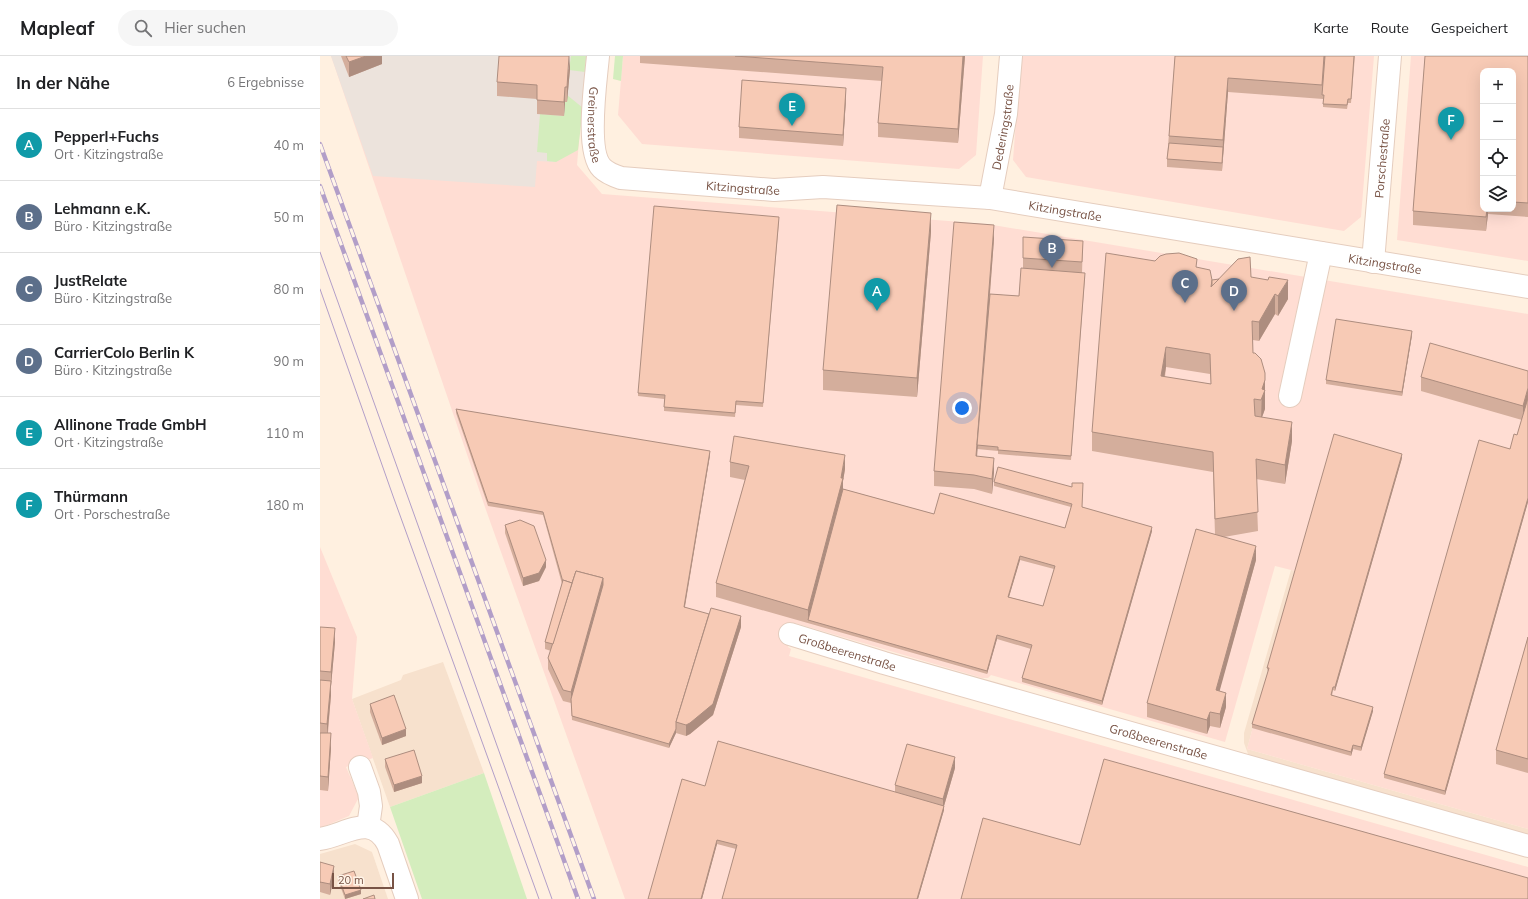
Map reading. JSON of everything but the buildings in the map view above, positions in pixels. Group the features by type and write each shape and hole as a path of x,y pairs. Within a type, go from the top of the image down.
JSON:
{"street":[{"name":"Greinerstraße","path":"598,56 593,117 593,140 596,155 602,168"},
{"name":"Dederingstraße","path":"990,198 1006,114 1011,56"},
{"name":"Porschestraße","path":"1373,262 1390,56"},
{"name":"Kitzingstraße","path":"602,168 621,178 719,187 774,190 823,187 990,198 1528,288"},
{"path":"1290,396 1321,253"},
{"name":"Großbeerenstraße","path":"790,634 906,669 1528,846"},
{"path":"360,767 369,792 371,806 368,827"},
{"path":"320,840 330,838 355,828 368,827 378,830 384,836 388,844 407,899"}],"shaded area":[{"path":"331,56 586,56 577,165 602,194 987,224 1528,314 1528,829 1247,749 1295,571 1275,566 1225,742 991,675 988,678 982,678 795,623 788,647 791,649 789,656 1528,867 1528,899 625,899 486,510"},
{"path":"331,56 586,56 583,108 556,162 537,161 535,187 373,176"},
{"path":"623,56 983,56 976,155 959,169 642,144 618,115"},
{"path":"1021,56 1374,56 1361,217 1344,231 1026,177 1013,160"},
{"path":"1411,56 1528,56 1528,261 1397,240"},
{"path":"320,547 357,637 352,699 373,758 346,767 359,797 349,816 320,828"},
{"path":"1291,570 1296,571 1247,749 1528,829 1528,838 1253,758 1248,754 1244,743 1244,733"},
{"path":"443,662 484,773 390,807 352,699 401,680 403,675"},
{"path":"355,844 372,852 388,899 320,899 320,854"}],"green space":[{"path":"571,56 586,56 585,72 569,70"},
{"path":"615,56 623,56 621,81 613,79"},
{"path":"567,95 583,108 578,150 556,162 547,161 547,153 537,152 540,114 564,116"},
{"path":"484,773 527,899 422,899 390,807"}],"tram line":[{"path":"320,252 552,899"},
{"path":"320,289 393,496 539,899"}],"railway":[{"path":"320,144 594,899"},
{"path":"320,186 578,899"}],"place":[{"name":"Allinone Trade GmbH","path":"792,126"},
{"name":"Thürmann","path":"1451,140"},
{"name":"Lehmann e.K.","path":"1052,268"},
{"name":"JustRelate","path":"1185,303"},
{"name":"Pepperl+Fuchs","path":"877,311"},
{"name":"CarrierColo Berlin K","path":"1234,311"}]}
